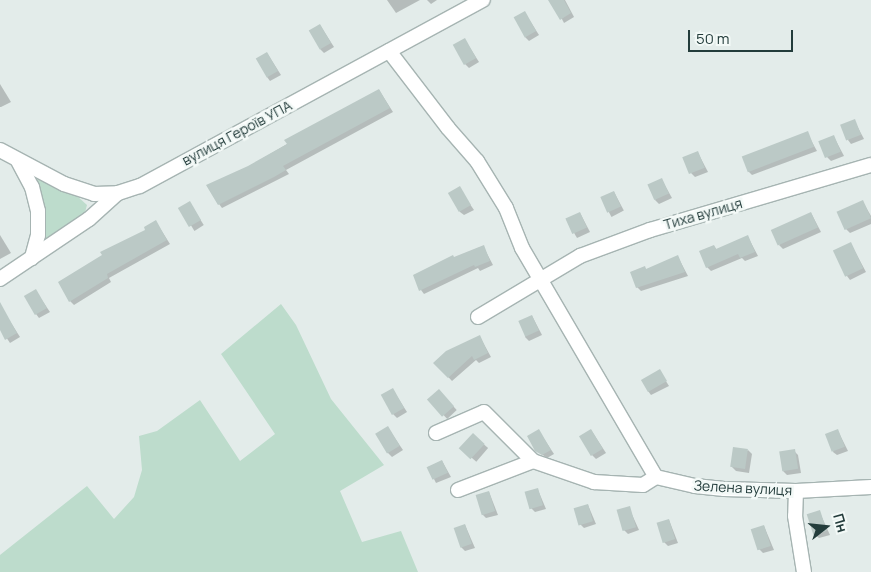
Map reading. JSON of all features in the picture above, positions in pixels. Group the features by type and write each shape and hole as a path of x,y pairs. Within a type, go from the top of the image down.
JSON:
{"street":[{"name":"вулиця Героїв УПА","path":"0,279 89,219 118,193 140,186 483,0"},
{"path":"390,51 448,128 477,160 506,208 522,248 656,477 643,485 594,482 533,461 484,412 436,433"},
{"path":"0,150 64,184 94,194 118,193"},
{"path":"18,161 32,187 38,211 38,235 32,258"},
{"name":"Тиха вулиця","path":"478,318 580,256 650,230 871,165"},
{"path":"458,490 533,461"},
{"name":"Зелена вулиця","path":"656,477 695,486 796,491 871,486"},
{"path":"796,491 795,516 804,572"}],"green space":[{"path":"30,176 77,196 87,205 84,216 39,249"},
{"path":"281,304 296,325 331,399 384,465 340,491 362,542 401,531 418,572 0,572 0,555 87,486 114,519 134,497 142,470 139,436 157,431 200,400 240,461 275,434 221,354"}],"building":[{"path":"548,0 564,0 571,13 560,20"},
{"path":"525,11 536,31 525,37 514,17"},
{"path":"320,24 331,43 320,50 309,30"},
{"path":"465,38 476,58 464,65 453,45"},
{"path":"267,52 278,71 267,78 256,59"},
{"path":"379,89 390,108 283,166 286,170 274,177 218,205 206,185 248,166 287,144 284,140"},
{"path":"855,119 861,135 846,141 840,125"},
{"path":"808,131 814,147 748,172 742,156"},
{"path":"834,135 841,152 825,158 818,141"},
{"path":"698,151 705,168 689,174 682,157"},
{"path":"662,178 669,194 654,200 647,185"},
{"path":"460,186 471,205 459,212 448,193"},
{"path":"614,191 621,207 607,213 600,197"},
{"path":"863,200 871,218 845,230 837,212"},
{"path":"190,201 201,220 189,227 178,208"},
{"path":"580,212 587,228 572,234 565,219"},
{"path":"811,212 818,228 778,245 771,230"},
{"path":"156,220 167,240 107,274 108,278 69,302 58,282 102,255 100,252 145,230 144,227"},
{"path":"748,235 755,252 740,258 738,254 706,268 699,251 714,245 716,249"},
{"path":"851,242 863,268 845,277 833,250"},
{"path":"484,245 490,261 475,267 474,265 419,291 413,275 453,255 454,257"},
{"path":"678,255 685,272 636,288 630,272 645,266 646,269"},
{"path":"36,289 47,308 35,315 24,296"},
{"path":"0,302 17,333 5,340 0,330"},
{"path":"532,315 539,331 525,337 518,321"},
{"path":"480,335 488,353 474,360 472,356 448,378 433,363 446,351"},
{"path":"660,369 667,381 648,392 641,380"},
{"path":"393,388 404,408 392,415 381,395"},
{"path":"439,389 454,406 442,417 427,399"},
{"path":"388,426 400,446 387,453 375,434"},
{"path":"539,429 551,450 542,455 535,451 527,436"},
{"path":"591,429 603,449 591,456 579,436"},
{"path":"838,429 845,447 832,452 825,434"},
{"path":"473,433 485,444 470,459 459,448"},
{"path":"733,447 748,449 745,469 730,467"},
{"path":"795,449 798,469 782,471 779,452"},
{"path":"442,460 448,473 433,480 427,467"},
{"path":"538,488 543,505 530,509 525,492"},
{"path":"489,491 495,511 482,515 476,495"},
{"path":"588,504 593,521 579,525 574,508"},
{"path":"630,506 636,527 623,531 617,510"},
{"path":"820,510 827,531 813,535 807,514"},
{"path":"669,519 675,539 663,543 657,523"},
{"path":"465,524 472,544 460,548 454,528"},
{"path":"764,525 771,546 757,550 751,529"}]}
